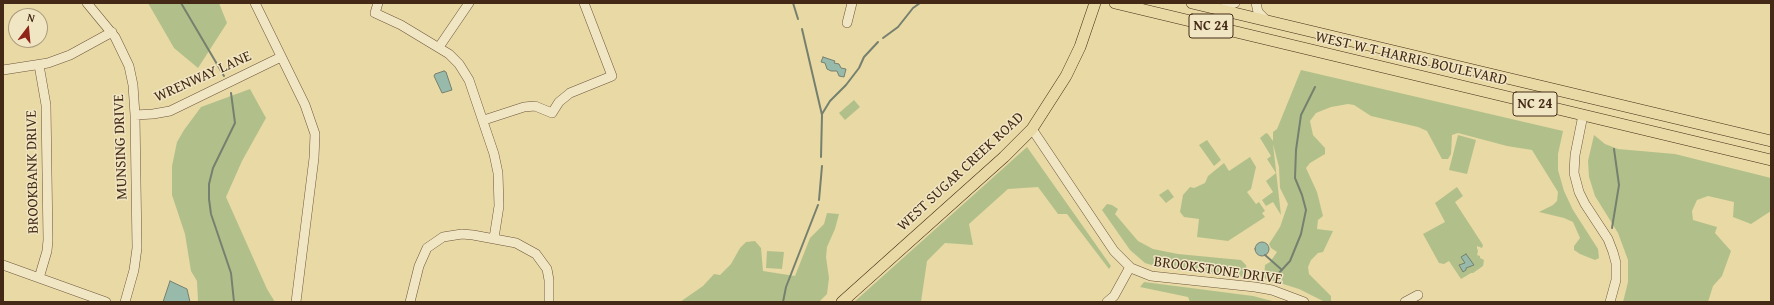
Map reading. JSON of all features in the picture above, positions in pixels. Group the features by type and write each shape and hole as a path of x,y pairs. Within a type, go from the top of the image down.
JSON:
{"main road":[{"name":"WEST SUGAR CREEK ROAD","path":"842,302 1004,157 1032,129 1066,76 1080,47 1095,3"},
{"name":"WEST W T HARRIS BOULEVARD","path":"1115,3 1771,160"},
{"name":"WEST W T HARRIS BOULEVARD","path":"1192,3 1771,142"},
{"path":"1731,150 1771,156"}],"street":[{"name":"MUNSING DRIVE","path":"87,3 112,32 122,50 129,66 133,86 135,115 137,248 134,270 125,302"},
{"path":"255,3 305,104 315,134 314,158 296,302"},
{"path":"378,3 375,13 401,25 439,47 449,54 464,71 484,120 497,166 500,189 494,238"},
{"path":"439,47 470,3"},
{"path":"484,120 524,107 535,106 552,113 559,102 570,93 612,76 584,3"},
{"path":"847,3 844,22 852,3"},
{"path":"1219,10 1235,3"},
{"path":"1256,3 1258,12 1267,21"},
{"path":"3,70 38,65 70,55 112,32"},
{"name":"WRENWAY LANE","path":"135,115 170,111 281,57"},
{"name":"BROOKBANK DRIVE","path":"38,65 45,91 46,105 48,240 47,251 39,278"},
{"path":"1583,115 1574,155 1574,173 1579,192 1585,204 1608,239 1614,252 1616,280 1610,302"},
{"name":"BROOKSTONE DRIVE","path":"1032,129 1114,251 1133,269 1160,278 1255,287 1287,295 1304,302"},
{"path":"410,302 419,266 425,251 431,244 443,237 452,235 473,235 494,238 516,243 536,254 547,269 549,280 549,302"},
{"path":"3,265 106,302"},
{"path":"1107,302 1114,296 1133,269"},
{"path":"1117,302 1133,269"}],"green space":[{"path":"148,3 219,3 227,23 198,68 174,48"},
{"path":"1301,70 1563,131 1558,154 1558,170 1564,191 1573,210 1598,249 1599,258 1595,260 1574,250 1574,246 1580,238 1573,222 1564,218 1539,212 1553,205 1557,201 1558,192 1532,150 1507,146 1458,133 1452,135 1451,154 1448,159 1442,159 1427,131 1418,127 1371,116 1354,105 1348,104 1331,107 1316,113 1310,121 1313,135 1325,148 1325,154 1310,163 1306,168 1317,192 1323,216 1318,220 1317,229 1333,231 1323,252 1318,253 1311,260 1308,267 1309,274 1331,296 1331,302 1325,302 1299,289 1264,278 1265,265 1270,262 1277,252 1271,248 1269,244 1280,227 1288,204 1280,188 1279,167 1273,144 1281,215 1273,202 1266,206 1262,200 1273,192 1266,181 1276,173 1267,159 1271,156 1260,138 1266,133 1273,141 1273,132 1277,129"},
{"path":"250,89 266,118 242,161 226,197 267,289 275,302 198,302 197,281 191,271 185,234 172,195 172,166 177,142 201,107"},
{"path":"854,100 860,107 845,120 839,113"},
{"path":"1458,135 1476,140 1467,174 1449,170"},
{"path":"1594,135 1605,144 1618,149 1675,154 1771,178 1771,211 1751,224 1733,217 1734,202 1708,196 1697,200 1692,211 1693,220 1717,227 1715,233 1731,251 1722,276 1713,286 1708,302 1623,302 1628,282 1628,260 1618,233 1595,196 1589,177 1588,161"},
{"path":"1207,140 1221,160 1214,166 1199,145"},
{"path":"1027,147 1111,266 1109,269 1067,214 1058,214 1038,187 1008,189 969,224 973,245 945,243 927,261 921,302 854,302"},
{"path":"1250,157 1256,167 1251,189 1247,192 1256,204 1259,202 1265,211 1262,213 1265,217 1228,241 1197,237 1199,219 1184,217 1180,212 1183,195 1190,187 1194,188 1205,183 1208,176 1224,163 1229,171"},
{"path":"1457,187 1463,196 1455,202 1483,245 1482,248 1477,246 1477,255 1484,260 1483,266 1461,279 1449,261 1444,264 1439,263 1423,234 1445,222 1435,203"},
{"path":"1168,189 1174,197 1166,203 1159,195"},
{"path":"1107,204 1118,209 1115,214 1138,241 1153,249 1178,254 1241,260 1246,265 1247,273 1244,277 1161,268 1145,263 1130,250 1102,210"},
{"path":"827,213 839,214 835,229 827,247 826,257 829,278 827,294 819,302 680,302 703,286 714,274 720,275 731,264 740,248 746,242 755,241 761,248 763,271 795,276 810,238 824,224"},
{"path":"767,251 784,252 782,269 766,268"},
{"path":"1144,282 1253,296 1276,302 1190,302 1188,297 1140,287"}],"shaded area":[{"path":"823,57 835,61 834,63 839,64 841,68 846,69 844,77 839,76 837,71 827,69 825,63 821,62"},
{"path":"444,71 446,72 452,90 442,93 434,76 435,74"},
{"path":"1262,242 1267,244 1269,249 1267,254 1262,256 1257,254 1255,249 1257,244"},
{"path":"1466,254 1474,265 1466,268 1463,272 1459,265 1465,263 1461,257"},
{"path":"170,281 187,289 190,302 163,302"}],"waterway":[{"path":"181,3 224,76"},
{"path":"793,3 798,19"},
{"path":"883,38 898,27 913,8 920,3"},
{"path":"802,29 822,115 821,157"},
{"path":"822,114 830,101 846,85 859,68 864,57 878,42"},
{"path":"1275,281 1278,274 1290,261 1301,234 1306,210 1295,178 1296,150 1301,115 1315,87"},
{"path":"231,93 235,123 213,168 209,184 209,199 211,214 231,273 234,302"},
{"path":"1612,228 1619,185 1614,149"},
{"path":"819,200 822,166"},
{"path":"783,302 786,287 818,205"},
{"path":"1265,255 1282,270"}]}
